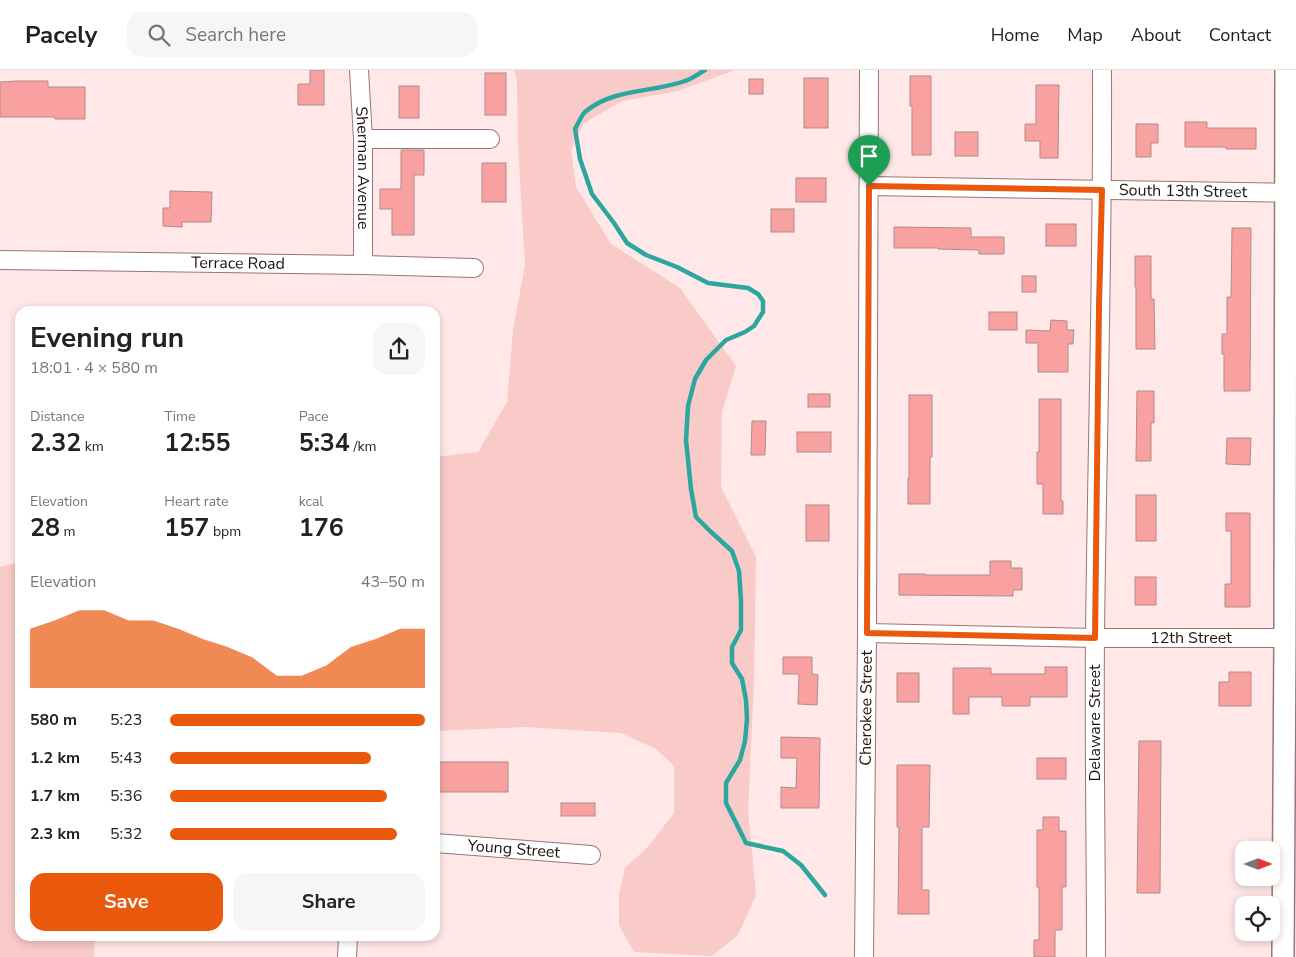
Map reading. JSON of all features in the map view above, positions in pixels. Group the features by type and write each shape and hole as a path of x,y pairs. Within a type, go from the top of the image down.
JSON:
{"street":[{"name":"Sherman Avenue","path":"359,70 363,139 363,265"},
{"name":"Cherokee Street","path":"864,957 869,70"},
{"name":"Delaware Street","path":"1096,957 1095,638 1102,70"},
{"path":"1283,957 1291,193 1286,70"},
{"path":"363,139 490,139"},
{"name":"South 13th Street","path":"869,186 1291,193"},
{"name":"Terrace Road","path":"0,260 474,268"},
{"name":"12th Street","path":"867,633 1095,638 1285,638"},
{"name":"Young Street","path":"440,844 591,855"},
{"path":"348,941 348,957"}],"shaded area":[{"path":"514,70 732,70 678,91 622,101 584,123 571,150 576,187 611,244 680,288 736,366 722,412 721,487 756,557 754,683 748,810 756,895 738,935 712,956 634,952 619,925 619,894 625,868 647,848 674,813 674,766 656,749 621,733 525,727 440,731 440,456 478,452 507,402 513,330 525,265 518,145 517,80"},
{"path":"15,563 15,941 95,941 94,957 0,957 0,567"}],"building":[{"path":"310,70 324,70 324,105 298,105 298,84 310,84"},
{"path":"485,73 506,73 506,115 485,115"},
{"path":"910,76 931,76 931,155 912,155"},
{"path":"804,78 828,78 828,128 804,128"},
{"path":"749,79 763,79 763,94 749,94"},
{"path":"48,81 48,87 85,87 85,119 0,117 0,82"},
{"path":"1036,85 1059,85 1058,158 1040,158 1040,141 1025,141 1025,124 1036,124"},
{"path":"399,86 419,86 419,118 399,118"},
{"path":"1185,122 1207,122 1207,128 1256,128 1256,149 1185,147"},
{"path":"1136,124 1158,124 1158,143 1151,143 1151,157 1136,157"},
{"path":"955,132 978,132 978,156 955,156"},
{"path":"401,150 424,150 424,175 414,175 414,235 392,235 392,209 380,209 380,189 401,189"},
{"path":"482,163 506,163 506,202 482,202"},
{"path":"796,178 826,178 826,202 796,202"},
{"path":"170,191 212,192 211,222 182,222 182,227 163,226 163,208 170,208"},
{"path":"771,209 794,209 794,232 771,232"},
{"path":"1046,224 1076,224 1076,246 1046,246"},
{"path":"894,227 971,228 971,237 1004,237 1004,254 979,254 979,250 894,248"},
{"path":"1232,228 1251,228 1250,391 1224,391 1222,334 1227,334 1227,297 1231,297"},
{"path":"1135,256 1151,256 1151,299 1154,299 1155,349 1136,349"},
{"path":"1022,276 1036,276 1036,292 1022,292"},
{"path":"989,312 1017,312 1017,330 989,330"},
{"path":"1051,320 1067,321 1067,330 1074,330 1073,344 1068,344 1068,372 1038,372 1038,343 1026,343 1026,330 1050,331"},
{"path":"1137,391 1154,391 1154,423 1151,423 1151,461 1136,461"},
{"path":"808,394 830,394 830,407 808,407"},
{"path":"909,395 932,395 930,504 908,504"},
{"path":"1039,399 1061,399 1061,501 1063,501 1063,514 1043,514 1043,484 1037,484"},
{"path":"752,421 766,421 765,455 751,455"},
{"path":"797,432 831,432 831,452 797,452"},
{"path":"1227,438 1251,438 1250,465 1226,464"},
{"path":"1136,495 1156,495 1156,541 1136,541"},
{"path":"806,505 829,505 829,541 806,541"},
{"path":"1226,513 1250,513 1250,607 1225,607 1225,584 1231,584 1231,531 1226,531"},
{"path":"990,561 1011,561 1011,568 1022,568 1022,590 1013,590 1013,596 899,595 899,574 990,575"},
{"path":"1135,577 1156,577 1156,605 1135,605"},
{"path":"783,657 812,657 812,674 818,675 817,705 798,704 799,674 783,674"},
{"path":"1045,667 1067,667 1067,697 1030,697 1030,706 1002,706 1002,697 969,697 969,714 953,714 953,668 991,668 991,674 1045,674"},
{"path":"1229,672 1251,672 1251,706 1219,706 1219,682 1229,682"},
{"path":"897,673 919,673 919,702 897,702"},
{"path":"781,737 820,738 819,808 781,808 781,787 796,788 797,758 781,758"},
{"path":"1139,741 1161,741 1160,893 1137,893"},
{"path":"1037,758 1066,758 1066,779 1037,779"},
{"path":"440,762 508,762 508,792 440,792"},
{"path":"897,765 930,765 929,827 922,827 922,890 929,890 929,914 898,914 899,827 897,827"},
{"path":"561,803 595,803 595,816 561,816"},
{"path":"1043,817 1059,817 1059,831 1066,831 1066,887 1062,887 1062,930 1055,930 1055,957 1034,957 1034,940 1039,940 1037,830 1043,830"}],"waterway":[{"path":"705,70 690,79 672,85 620,95 596,104 585,112 575,129 580,159 592,194 627,243 646,255 677,267 708,283 748,288 758,294 763,301 763,312 754,326 726,340 706,360 695,379 688,406 686,440 691,489 696,517 732,551 739,571 741,630 732,647 732,663 742,679 747,719 745,741 740,760 726,783 726,803 746,843 783,851 801,865 825,895"}],"route":[{"path":"869,186 1102,190 1095,638 867,633 869,186"}]}
